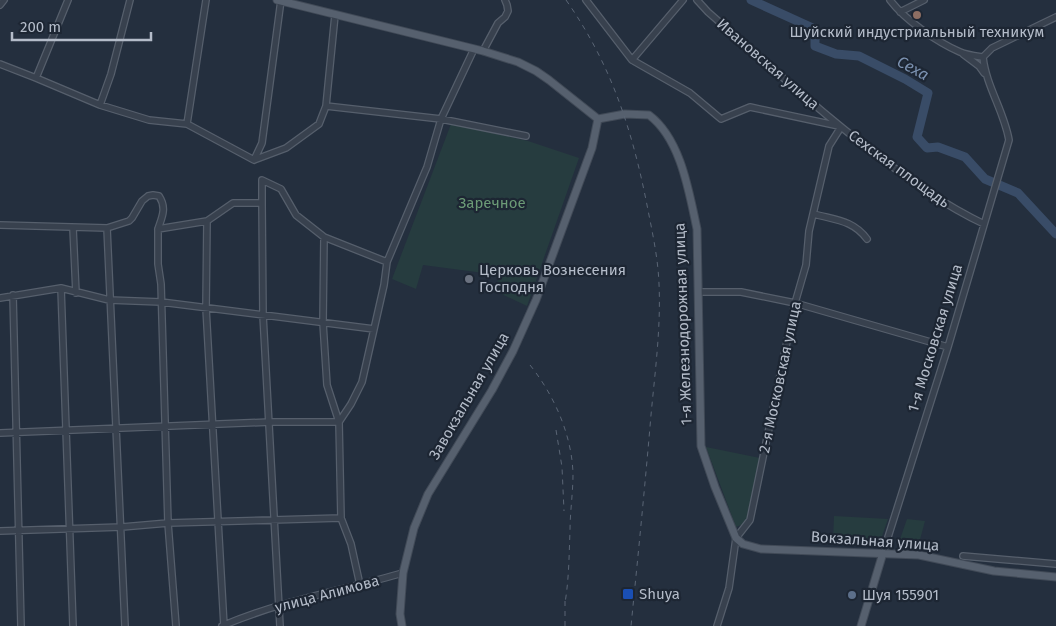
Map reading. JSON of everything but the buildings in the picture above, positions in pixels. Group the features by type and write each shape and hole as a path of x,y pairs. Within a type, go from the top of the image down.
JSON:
{"main road":[{"path":"280,0 483,51 518,62 536,72 598,119"},
{"name":"1-я Железнодорожная улица","path":"598,119 625,114 649,115 665,130 682,168 697,229 701,446 736,538"},
{"name":"Завокзальная улица","path":"402,626 400,614 403,573 414,528 428,494 492,390 513,351 536,300 592,148 598,119"},
{"name":"Вокзальная улица","path":"736,538 743,544 761,548 919,555 994,571 1056,577"},
{"name":"1-я Московская улица","path":"861,626 883,552"}],"street":[{"path":"0,5 4,0"},
{"path":"36,78 68,0"},
{"path":"100,105 112,74 130,0"},
{"path":"187,124 206,0"},
{"path":"254,160 262,143 280,0"},
{"path":"483,51 498,23 505,17 508,11 505,0"},
{"path":"586,0 632,60 690,93 721,119 750,107 841,127"},
{"path":"632,60 684,0"},
{"name":"Ивановская улица","path":"697,0 708,12 841,127"},
{"path":"890,0 900,12 942,43 962,53 979,66 989,80"},
{"path":"900,12 924,0"},
{"path":"0,64 100,105 149,120 187,124 254,160 286,148 319,124 326,106 335,15"},
{"path":"962,53 983,57 992,48 1056,17"},
{"path":"339,422 352,404 362,382 384,285 387,262 427,167 441,119 474,49"},
{"name":"1-я Московская улица","path":"883,552 948,347 1009,140 1006,124 984,68 983,57"},
{"path":"326,106 441,119 526,136"},
{"name":"2-я Московская улица","path":"717,626 729,588 736,538 750,520 795,303 806,265 809,231 829,146 841,127"},
{"name":"Сехская площадь","path":"841,127 926,192 984,224"},
{"path":"280,626 263,315 262,180 281,189 296,215 324,237 387,262"},
{"path":"0,225 106,228 132,218 142,201 153,194 158,196 164,206 164,212 158,229 158,264 161,284 168,523 176,626"},
{"path":"158,229 207,222 233,204 262,202"},
{"path":"814,214 852,224 867,239"},
{"path":"207,222 206,308 224,626"},
{"path":"73,228 76,293"},
{"path":"106,228 126,626"},
{"path":"324,237 323,323 327,385 339,422 341,518 351,544 360,585"},
{"path":"0,298 61,288 109,300 161,302 374,328"},
{"path":"61,288 73,626"},
{"path":"698,292 741,292 795,303 948,347"},
{"path":"13,295 21,626"},
{"path":"0,433 270,422 339,422"},
{"path":"0,531 122,527 168,523 341,518"},
{"path":"963,556 1056,564"},
{"name":"улица Алимова","path":"224,626 248,615 278,606 403,573"}],"green space":[{"name":"Заречное","path":"451,124 528,141 579,158 527,306 495,291 499,275 423,265 416,289 392,279"},
{"path":"706,447 760,458 746,523 736,527"},
{"path":"834,516 888,519 879,545 833,542"},
{"path":"907,519 925,521 918,547 898,545"}],"waterway":[{"name":"Сеха","path":"751,0 815,29 815,46 836,54 859,56 928,93 917,137 927,148 938,147 965,157 985,179 1018,193 1056,234"}],"railway":[{"path":"566,0 596,48 627,124 641,177 657,264 659,284 657,350 631,626"},
{"path":"530,365 554,402 565,430 572,459 573,481 565,603"},
{"path":"556,430 562,467 564,511"},
{"path":"565,596 565,626"}],"place":[{"name":"Шуйский индустриальный техникум","path":"917,15"},
{"name":"Церковь Вознесения Господня","path":"469,279"},
{"name":"Shuya","path":"628,594"},
{"name":"Шуя 155901","path":"852,595"}]}
